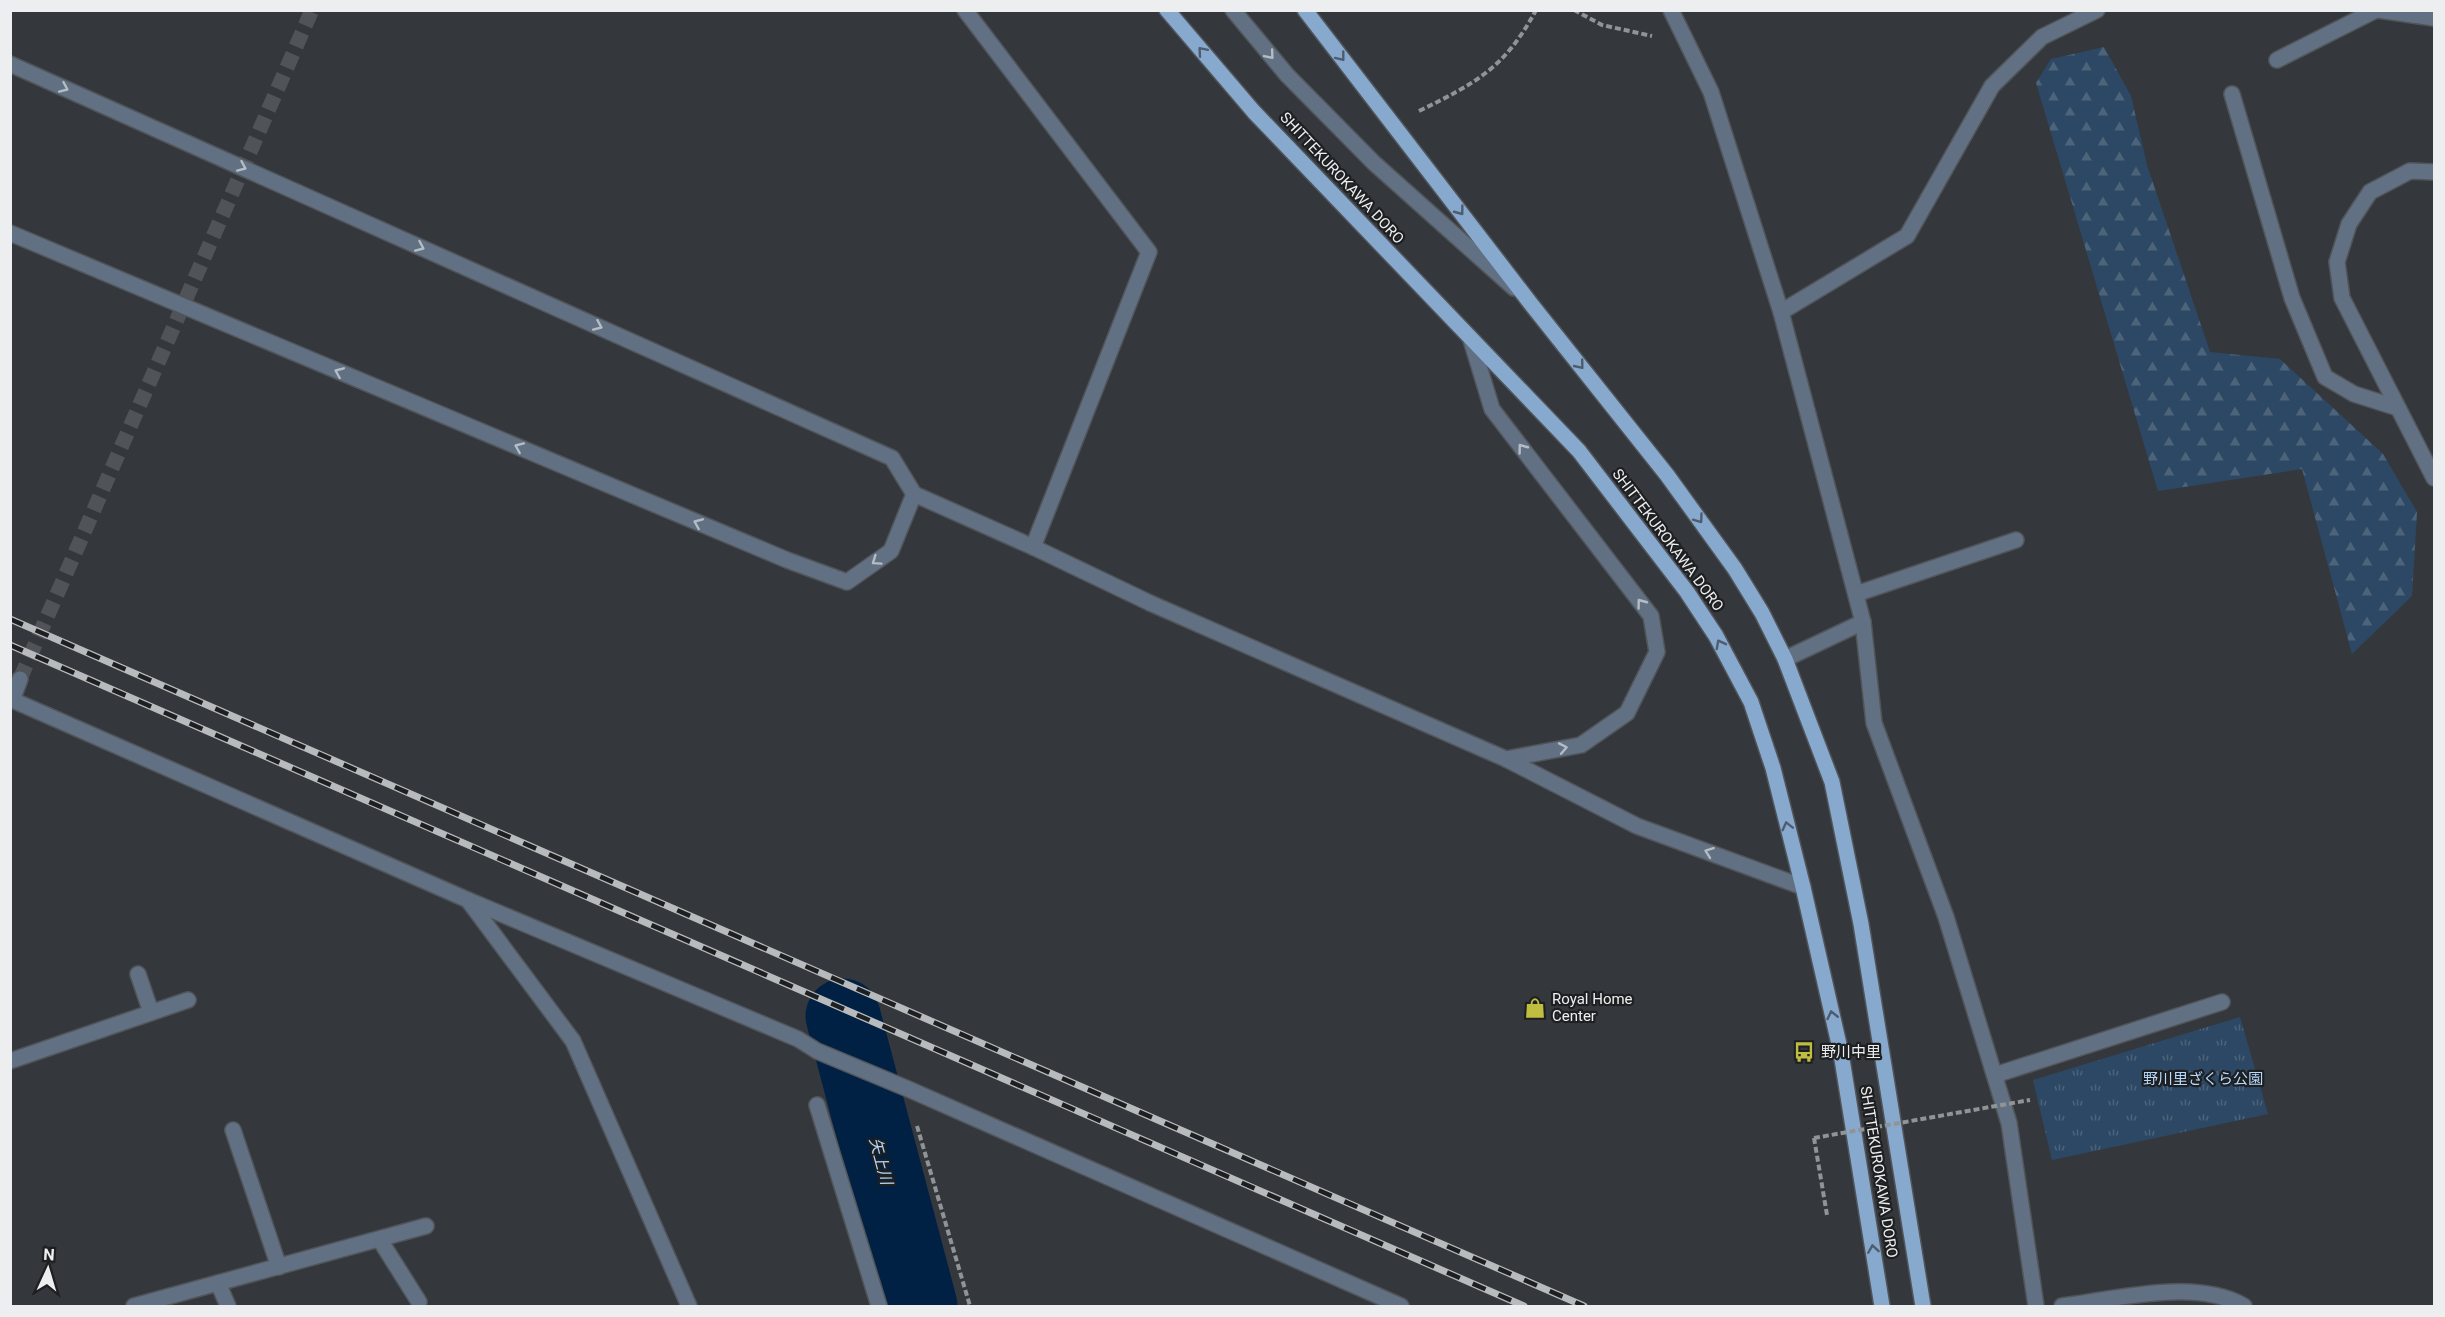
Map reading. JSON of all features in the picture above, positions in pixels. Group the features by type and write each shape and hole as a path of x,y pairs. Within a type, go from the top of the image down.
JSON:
{"main road":[{"name":"SHITTEKUROKAWA DORO","path":"1167,10 1254,112 1579,451 1687,592 1716,636 1751,702 1773,768 1803,887 1841,1053 1882,1306"},
{"name":"SHITTEKUROKAWA DORO","path":"1305,10 1531,304 1667,475 1735,568 1762,613 1785,659 1832,782 1865,948 1923,1306"}],"street":[{"path":"965,10 1149,252 1033,547"},
{"path":"1233,10 1287,75 1374,164 1531,304"},
{"path":"1671,10 1711,92 1781,312 1863,622 1874,723 1946,917 2009,1123 2036,1306"},
{"path":"1781,312 1907,236 1992,86 2042,37 2097,10"},
{"path":"2277,60 2377,10 2434,18"},
{"path":"10,64 892,458 914,494 1150,603 1506,759 1636,826 1803,887"},
{"path":"2232,94 2292,298 2325,377 2354,394 2398,408"},
{"path":"2434,172 2410,171 2370,192 2349,224 2337,262 2342,298 2434,478"},
{"path":"10,233 787,561 847,582 891,551 914,494"},
{"path":"1471,340 1492,409 1651,616 1657,652 1627,713 1581,745 1506,759"},
{"path":"1856,594 2016,540"},
{"path":"1785,659 1863,622"},
{"path":"20,679 11,700 468,900 798,1039 817,1051 1401,1306"},
{"path":"468,900 573,1041 689,1306"},
{"path":"138,974 151,1012"},
{"path":"10,1061 188,1000"},
{"path":"1995,1075 2222,1002"},
{"path":"817,1105 879,1306"},
{"path":"233,1130 279,1267"},
{"path":"134,1306 426,1226"},
{"path":"380,1240 419,1302"},
{"path":"218,1283 228,1306"},
{"path":"2062,1306 2146,1294 2199,1293 2244,1306"}],"path":[{"path":"1418,112 1469,87 1501,62 1519,41 1536,10"},
{"path":"1574,10 1602,25 1646,36 1681,30"},
{"path":"906,1088 970,1306"},
{"path":"1827,1215 1814,1138 2030,1100"}],"green space":[{"path":"2104,47 2131,96 2147,165 2210,352 2280,359 2383,454 2417,512 2412,596 2352,654 2302,469 2158,491 2036,83 2051,59"},
{"name":"野川里ざくら公園","path":"2240,1017 2268,1114 2052,1160 2033,1080"}],"waterway":[{"name":"矢上川","path":"843,1016 920,1306"}],"tunnel":[{"path":"20,679 312,10"}],"railway":[{"path":"10,619 1584,1306"},
{"path":"10,645 1524,1306"}],"place":[{"name":"Royal Home Center","path":"1535,1008"},
{"name":"野川中里","path":"1804,1052"}]}
